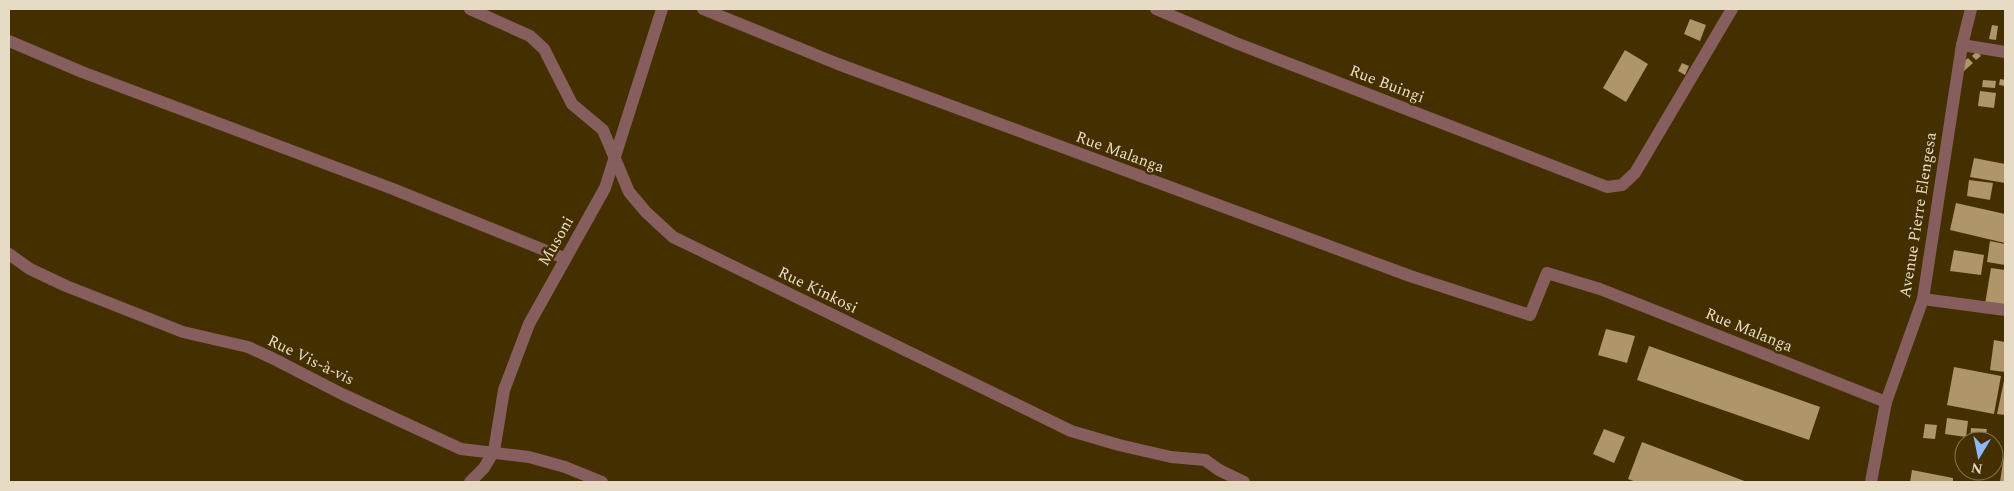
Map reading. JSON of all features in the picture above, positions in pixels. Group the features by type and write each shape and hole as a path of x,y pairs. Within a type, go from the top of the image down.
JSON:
{"street":[{"name":"Rue Kinkosi","path":"470,9 530,36 544,49 572,104 603,130 629,192 652,218 680,240 1071,431 1119,446 1188,460 1205,460 1219,470 1244,482"},
{"name":"Musoni","path":"470,482 484,468 494,451 504,390 529,324 564,258 605,188 662,9"},
{"name":"Rue Malanga","path":"703,9 838,64 1410,276 1530,315 1547,273 1600,289 1886,402"},
{"name":"Rue Buingi","path":"1156,9 1236,43 1607,187 1622,185 1635,174 1732,9"},
{"name":"Avenue Pierre Elengesa","path":"1871,482 1886,402 1923,299 1962,44 1971,9"},
{"path":"9,42 82,72 250,134 564,258"},
{"path":"1962,44 2005,52"},
{"name":"Rue Vis-à-vis","path":"9,254 30,269 183,332 248,347 342,394 461,449 481,453 494,451 547,462 602,482"},
{"path":"1923,299 2005,310"}],"building":[{"path":"1690,19 1706,25 1700,41 1684,34"},
{"path":"1992,25 1998,26 1996,40 1989,39"},
{"path":"1625,50 1648,64 1626,102 1603,88"},
{"path":"1977,51 1981,56 1976,60 1972,56"},
{"path":"1968,58 1973,63 1964,71 1959,66"},
{"path":"1682,63 1689,66 1685,75 1678,71"},
{"path":"2000,79 2005,80 2005,86 1999,85"},
{"path":"1983,80 1996,81 1995,88 1982,87"},
{"path":"1980,91 1996,93 1994,108 1978,106"},
{"path":"1974,158 2005,164 2005,183 1970,177"},
{"path":"1969,180 1993,183 1990,200 1967,196"},
{"path":"1956,203 2005,214 2005,243 1950,230"},
{"path":"1990,241 2005,244 2005,265 1987,262"},
{"path":"1954,250 1984,255 1981,275 1950,271"},
{"path":"1991,268 2005,270 2005,306 1985,304"},
{"path":"1606,329 1635,336 1627,363 1598,355"},
{"path":"1994,340 2005,342 2005,372 1990,370"},
{"path":"1649,346 1820,407 1809,440 1637,380"},
{"path":"1954,367 2001,376 1994,414 1947,405"},
{"path":"2005,376 2005,415 1997,414"},
{"path":"1947,418 1968,421 1967,431 1954,431 1954,435 1945,434"},
{"path":"1925,424 1937,425 1935,439 1923,438"},
{"path":"1971,428 1987,429 1987,431 1971,431"},
{"path":"1604,429 1625,437 1614,463 1593,454"},
{"path":"1642,442 1747,482 1636,482 1628,479"},
{"path":"2004,455 2005,482 2000,482 2004,481"},
{"path":"1912,470 1953,478 1953,482 1910,482"}]}
